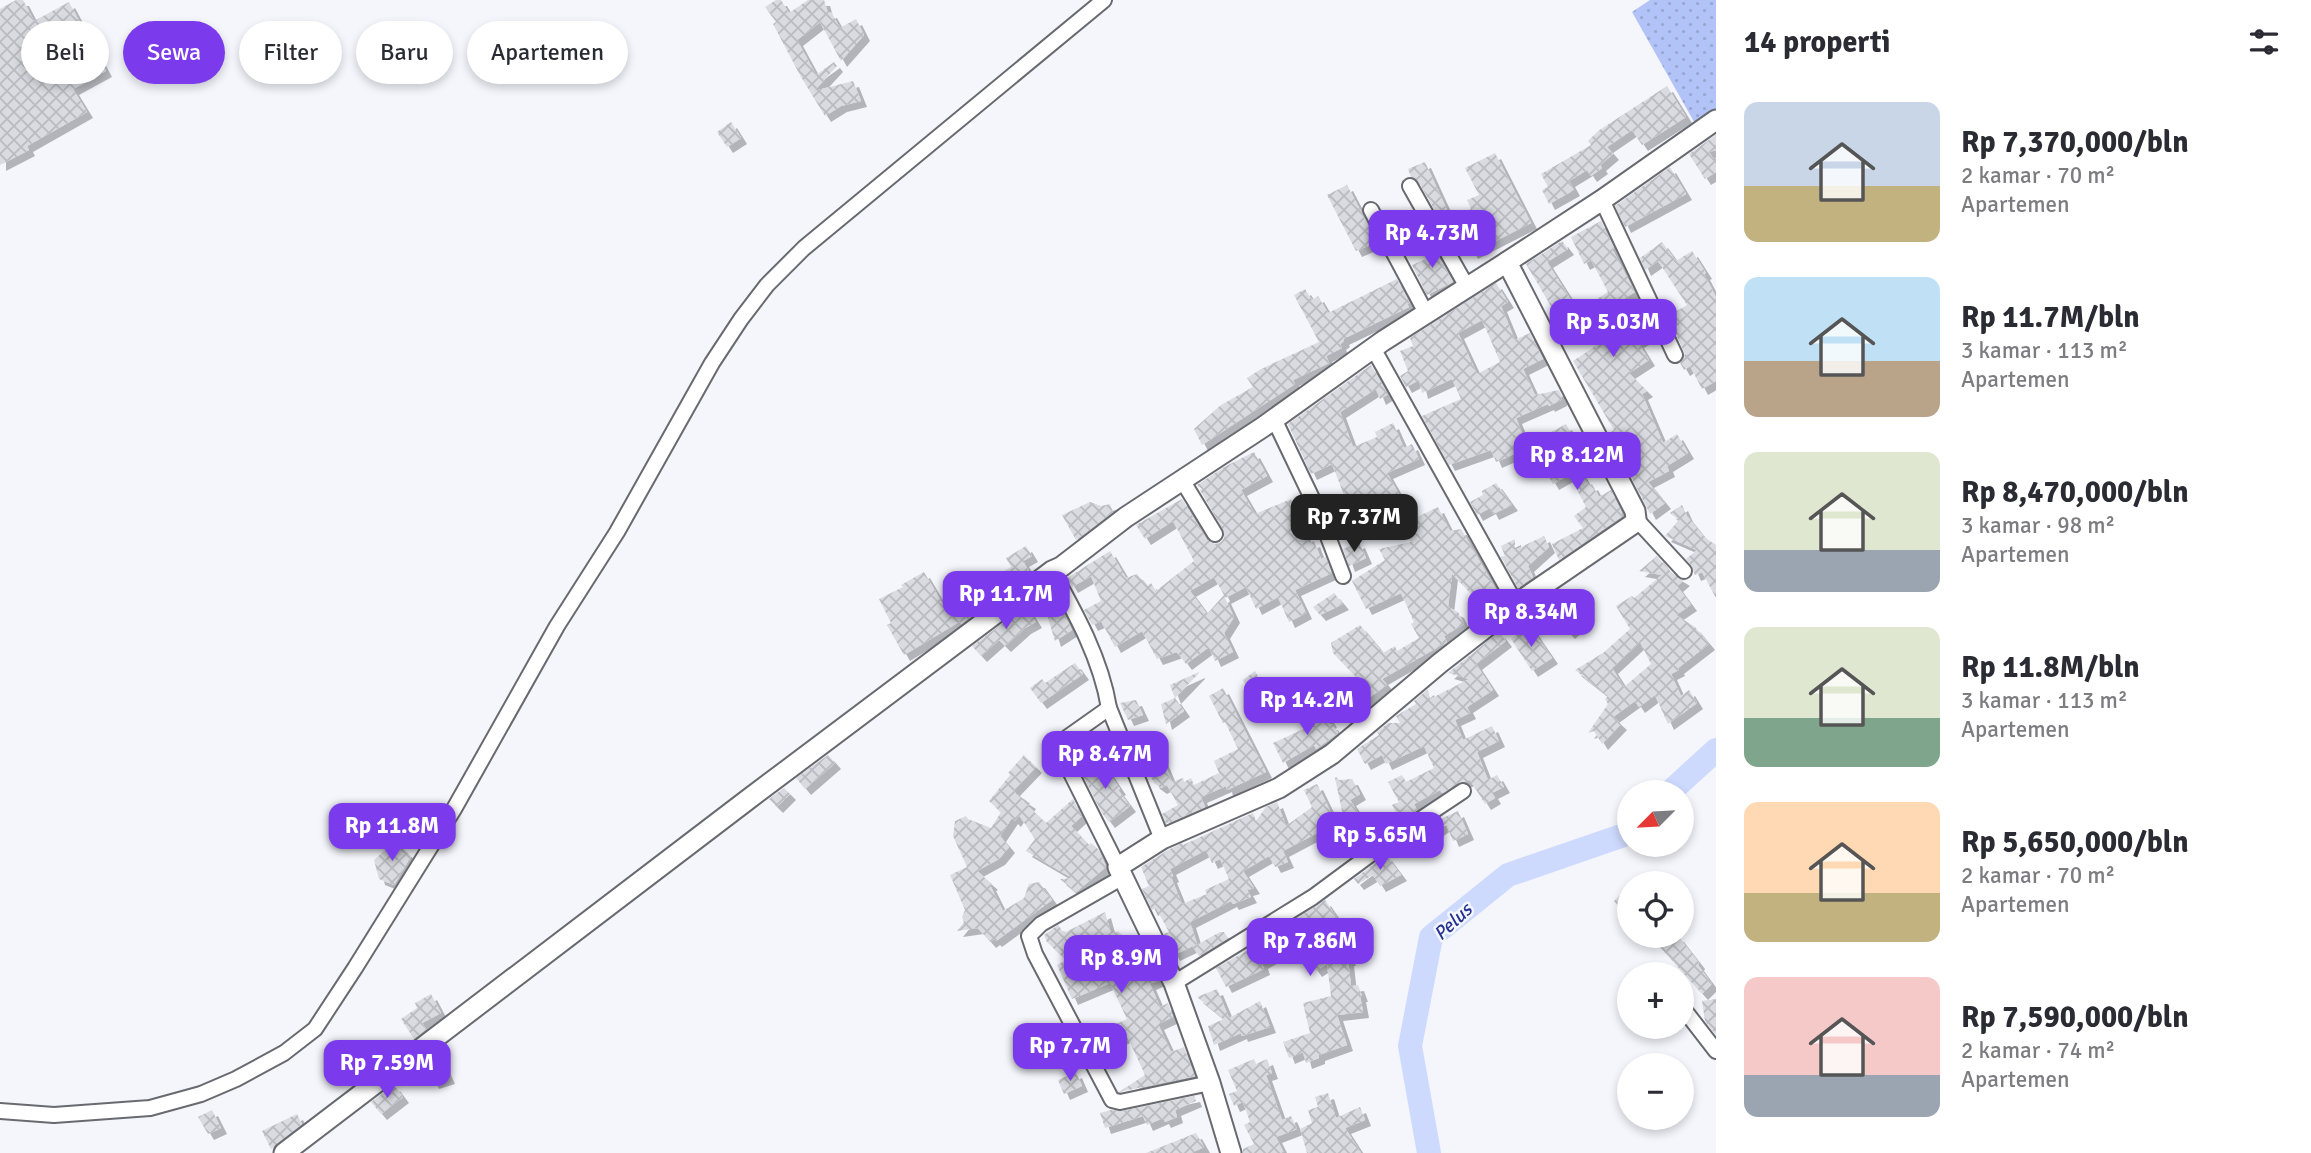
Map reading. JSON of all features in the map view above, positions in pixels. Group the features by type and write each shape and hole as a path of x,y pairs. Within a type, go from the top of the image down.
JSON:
{"street":[{"path":"0,1111 54,1115 150,1108 201,1094 236,1079 284,1053 315,1029 447,820 551,637 617,532 712,363 767,285 804,248 1104,0"},
{"path":"284,1153 679,851 1052,571 1061,568 1100,535 1274,419 1373,348 1602,200 1716,120"},
{"path":"1410,186 1467,287"},
{"path":"1602,200 1675,355"},
{"path":"1371,211 1426,313"},
{"path":"1507,262 1635,511 1636,519 1684,571"},
{"path":"1373,348 1516,604"},
{"path":"1274,419 1319,513 1343,576"},
{"path":"1182,480 1215,534"},
{"path":"1210,1083 1120,1102 1112,1100 1035,954 1030,936 1041,924 1120,872 1162,839 1279,788 1332,754 1440,663 1516,604 1561,571 1627,530 1636,519"},
{"path":"1052,571 1080,620 1107,694 1109,708 1162,839"},
{"path":"1109,708 1068,737 1063,743 1062,751 1081,797 1174,983 1210,1083 1231,1153"},
{"path":"1174,983 1313,897 1394,836 1463,791"},
{"path":"1694,1024 1716,1051"}],"shaded area":[{"path":"1650,0 1716,0 1716,114 1697,127 1632,12"}],"building":[{"path":"16,0 23,0 34,21 21,21 21,84 82,84 73,89 87,112 27,146 29,150 0,165 0,9"},
{"path":"781,0 789,13 808,0 824,0 828,13 831,12 840,28 856,19 864,35 841,61 820,22 797,40 816,75 834,62 837,66 814,91 853,81 861,101 841,106 825,116 773,24 776,22 765,7"},
{"path":"69,2 79,21 34,21"},
{"path":"1667,86 1686,117 1642,145 1632,130 1607,147 1613,154 1600,165 1602,168 1591,176 1587,170 1569,181 1574,190 1549,204 1542,190 1548,187 1541,174 1591,145 1588,141 1598,131"},
{"path":"731,122 741,138 727,147 717,132"},
{"path":"1716,135 1716,150 1709,152 1716,163 1716,172 1705,179 1689,154"},
{"path":"1495,153 1531,223 1472,253 1454,217 1471,209 1467,200 1479,195 1465,168"},
{"path":"1425,162 1447,210 1437,214 1408,169"},
{"path":"1670,167 1686,194 1625,227 1615,206"},
{"path":"1347,185 1377,242 1356,251 1327,195"},
{"path":"1601,221 1614,248 1612,249 1635,292 1617,303 1630,320 1642,313 1654,333 1638,342 1649,360 1629,373 1647,391 1642,394 1663,443 1677,434 1688,453 1667,466 1669,471 1648,482 1665,503 1650,514 1609,433 1614,430 1573,361 1600,343 1586,324 1575,333 1554,307 1552,308 1526,264 1562,241 1568,249 1547,262 1578,311 1608,292 1591,260 1584,264 1571,237"},
{"path":"1430,241 1453,282 1427,295 1412,265 1426,259 1420,245"},
{"path":"1662,242 1676,261 1692,251 1706,273 1704,274 1716,297 1716,381 1702,389 1690,366 1684,370 1680,363 1685,354 1674,330 1678,327 1670,315 1687,305 1658,261 1645,270 1640,258"},
{"path":"1397,279 1410,303 1407,304 1409,307 1343,339 1340,344 1342,348 1326,356 1329,363 1293,380 1295,384 1202,445 1194,429 1221,405 1253,387 1247,378 1319,342 1294,295 1305,289 1312,300 1318,296 1328,313"},
{"path":"1496,283 1508,302 1501,306 1515,340 1530,333 1543,359 1523,369 1535,395 1559,390 1561,400 1516,418 1528,448 1496,462 1491,450 1449,465 1422,416 1461,399 1452,379 1422,393 1419,380 1406,387 1400,376 1408,371 1400,351 1413,346 1410,338","holes":["1482,320 1500,362 1477,374 1458,333"]},
{"path":"1371,365 1388,394 1380,399 1376,389 1340,412 1353,447 1377,437 1375,432 1393,423 1404,448 1412,444 1419,459 1387,473 1400,496 1388,500 1389,503 1351,513 1332,464 1311,474 1288,424"},
{"path":"1566,424 1576,443 1566,448 1589,486 1592,484 1599,497 1611,490 1622,513 1621,517 1559,560 1552,544 1583,528 1574,516 1586,507 1569,475 1553,484 1544,468 1550,464 1537,440"},
{"path":"1254,452 1267,476 1241,490 1255,514 1291,499 1296,512 1293,514 1309,543 1314,541 1321,559 1326,557 1332,573 1295,590 1306,613 1289,622 1278,597 1256,609 1246,587 1225,598 1234,617 1224,633 1233,652 1215,661 1209,647 1186,664 1177,652 1157,659 1142,631 1115,647 1101,621 1092,625 1084,610 1101,601 1091,576 1072,587 1067,578 1110,551 1126,578 1137,574 1147,586 1151,583 1156,591 1194,561 1173,521 1145,539 1136,525 1182,499 1207,540 1215,544 1221,542 1224,538 1223,530 1200,490 1202,489 1197,485","holes":["1214,577 1224,595 1207,614 1190,591"]},
{"path":"1496,483 1512,505 1493,514 1490,508 1477,515 1470,502"},
{"path":"1090,502 1101,506 1110,504 1113,512 1076,540 1062,515"},
{"path":"1682,505 1687,516 1704,537 1716,545 1716,598 1702,572 1695,575 1686,559 1697,550 1665,536 1679,520 1670,513"},
{"path":"1438,507 1450,531 1461,529 1501,598 1483,606 1452,574 1448,607 1458,612 1464,624 1444,636 1447,642 1382,679 1387,685 1356,707 1342,686 1356,677 1333,653 1331,643 1360,625 1383,653 1395,646 1397,651 1419,638 1411,624 1414,622 1401,593 1366,609 1352,581 1385,560 1379,549 1411,542 1398,526 1411,516 1413,519"},
{"path":"1544,536 1549,547 1528,566 1533,577 1518,588 1501,557 1505,556 1501,546 1515,539 1515,550"},
{"path":"1359,542 1366,558 1349,566 1343,549"},
{"path":"1026,546 1032,556 1023,561 1030,573 1011,583 1012,585 970,614 972,616 961,624 959,622 904,655 887,625 891,623 879,599 924,572 944,606 964,594 959,586 975,576 981,586 1011,567 1006,558"},
{"path":"1657,556 1669,571 1684,580 1677,586 1691,605 1676,615 1695,627 1709,644 1671,674 1681,696 1689,690 1697,703 1668,724 1655,695 1639,707 1635,701 1613,717 1621,724 1602,744 1594,731 1588,733 1608,704 1605,699 1608,696 1575,670 1603,653 1630,629 1616,606 1632,596 1634,598 1662,575 1639,571","holes":["1640,642 1651,664 1624,687 1612,668"]},
{"path":"1050,588 1072,630 1055,641 1041,595"},
{"path":"1334,593 1343,604 1320,615 1313,607"},
{"path":"1547,598 1550,604 1526,619 1523,614"},
{"path":"1026,606 1036,622 1005,646 999,640 981,656 972,646"},
{"path":"1568,606 1583,621 1569,633 1555,618"},
{"path":"1530,626 1552,658 1532,671 1511,639"},
{"path":"1499,632 1506,641 1476,664 1493,690 1467,707 1470,713 1455,720 1463,740 1492,726 1499,741 1477,752 1488,780 1497,775 1504,787 1492,793 1495,798 1485,804 1470,780 1462,782 1414,804 1417,810 1401,821 1392,805 1399,802 1388,782 1402,775 1406,782 1434,768 1424,746 1386,764 1382,755 1365,764 1357,749 1379,735 1377,732 1388,723 1400,723 1396,716 1416,704 1414,701 1428,689 1430,699 1469,679 1448,673"},
{"path":"1075,663 1083,674 1041,703 1030,688 1042,679 1045,683"},
{"path":"1255,671 1266,691 1252,698 1243,680"},
{"path":"1199,673 1175,698 1170,685"},
{"path":"1223,688 1266,772 1227,790 1226,786 1201,797 1205,807 1166,824 1162,814 1178,805 1167,785 1161,788 1154,783 1136,746 1153,737 1172,782 1183,778 1184,782 1191,778 1194,785 1219,773 1214,761 1238,749 1209,696"},
{"path":"1175,698 1184,711 1166,724 1161,704"},
{"path":"1136,700 1143,715 1128,720 1120,703"},
{"path":"1324,710 1331,722 1328,724 1332,724 1338,733 1316,749 1314,745 1283,763 1273,743 1306,728 1303,721"},
{"path":"828,755 835,763 805,789 796,778"},
{"path":"1024,755 1036,767 1014,790 1016,794 1030,803 1028,806 1046,823 1073,799 1082,816 1071,826 1089,845 1091,843 1099,850 1106,867 1076,892 1060,879 1072,878 1026,851 1035,839 1019,815 1015,821 1012,818 1000,836 1009,847 999,859 977,871 992,884 990,885 1003,911 1024,898 1029,884 1039,882 1052,900 996,941 994,939 990,942 978,928 957,931 964,922 962,917 965,910 950,875 967,867 953,836 955,821 966,816 991,828 1001,812 989,801"},
{"path":"1097,762 1108,771 1130,806 1109,822 1080,770"},
{"path":"1335,778 1339,780 1352,779 1360,794 1350,800 1367,827 1348,839"},
{"path":"1317,784 1336,823 1283,851 1288,862 1275,867 1269,856 1243,871 1254,888 1247,890 1251,897 1233,904 1231,901 1190,922 1197,944 1174,955 1164,934 1169,932 1156,908 1152,910 1142,889 1149,886 1141,867 1182,843 1183,845 1253,813 1256,821 1266,807 1277,802 1286,826 1312,807 1304,790","holes":["1206,850 1212,863 1220,859 1229,879 1205,890 1207,894 1182,904 1170,869"]},
{"path":"784,788 790,794 777,807 769,799"},
{"path":"1458,811 1468,834 1453,841 1446,824 1417,845 1410,838 1432,823"},
{"path":"395,841 411,856 394,885 379,879 374,860"},
{"path":"1386,855 1401,875 1380,886 1373,875 1358,884 1354,879"},
{"path":"1325,900 1337,918 1334,921 1346,943 1342,945 1350,960 1351,986 1358,985 1363,1012 1337,1015 1347,1045 1306,1063 1303,1052 1289,1058 1283,1042 1310,1033 1303,1003 1331,996 1327,964 1316,971 1296,943 1262,963 1264,969 1226,987 1216,968 1255,946 1257,951 1287,937 1278,930"},
{"path":"1105,912 1111,934 1118,931 1134,948 1142,945 1159,980 1150,984 1160,1007 1168,1003 1173,1017 1158,1024 1171,1052 1184,1047 1195,1076 1119,1092 1145,1075 1127,1036 1096,1049 1089,1036 1127,1019 1110,983 1072,999 1057,965 1066,960 1047,942 1044,935 1058,925 1064,933"},
{"path":"1224,932 1228,938 1199,956 1193,947"},
{"path":"1661,948 1687,948 1712,984 1702,994 1694,985 1694,962 1673,962"},
{"path":"1217,989 1229,1018 1260,1001 1270,1027 1242,1036 1241,1033 1214,1045 1208,1026 1224,1019 1197,997"},
{"path":"431,994 441,1013 422,1023 426,1029 414,1039 401,1019 417,1008 415,1003"},
{"path":"1716,999 1716,1035 1705,1021 1702,1001"},
{"path":"1061,1025 1066,1040 1045,1050 1038,1035"},
{"path":"1254,1059 1256,1064 1267,1059 1272,1073 1266,1075 1282,1120 1291,1116 1297,1129 1276,1137 1284,1153 1243,1153 1243,1149 1254,1144 1244,1125 1250,1122 1243,1102 1234,1106 1229,1094 1237,1091 1228,1070"},
{"path":"441,1060 449,1078 433,1083 426,1066"},
{"path":"1076,1072 1082,1086 1064,1094 1058,1080"},
{"path":"394,1085 403,1097 381,1114 371,1102"},
{"path":"1328,1093 1336,1118 1360,1107 1365,1120 1345,1128 1361,1153 1307,1153 1300,1129 1312,1123 1308,1110 1318,1107 1315,1097"},
{"path":"1194,1096 1196,1101 1175,1110 1177,1117 1165,1122 1163,1118 1147,1125 1143,1116 1105,1128 1100,1113 1122,1111"},
{"path":"212,1110 221,1128 208,1134 198,1117"},
{"path":"297,1114 302,1124 271,1149 262,1131"},
{"path":"1196,1133 1204,1147 1191,1153 1146,1153"}],"waterway":[{"name":"Pelus","path":"1683,780 1716,750"},
{"name":"Pelus","path":"1429,1153 1410,1046 1431,937 1508,875 1617,837"}]}
